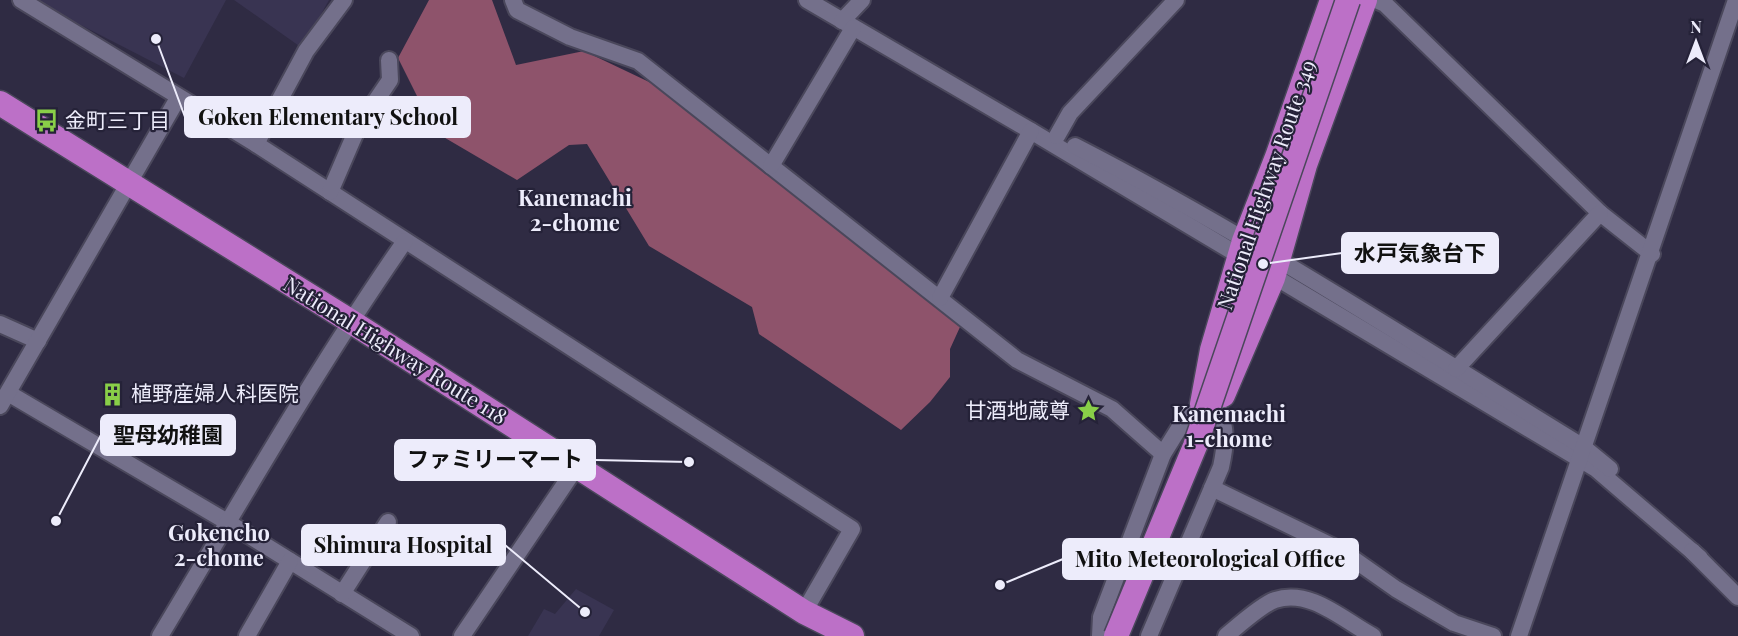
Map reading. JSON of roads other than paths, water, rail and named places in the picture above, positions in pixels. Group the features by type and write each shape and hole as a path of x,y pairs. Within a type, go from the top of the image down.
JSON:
{"highway":[{"name":"National Highway Route 349","path":"1209,409 1212,350 1242,249 1332,0"},
{"name":"National Highway Route 349","path":"1112,634 1195,446 1348,0"},
{"name":"National Highway Route 349","path":"1112,634 1177,496 1209,409 1276,269 1305,165 1378,1"},
{"name":"National Highway Route 118","path":"0,103 350,321 840,634"}],"street":[{"path":"21,0 256,144 852,529 804,612"},
{"path":"256,144 306,51 344,0"},
{"path":"513,0 517,10 570,37 638,61 1017,360 1112,409 1163,454"},
{"path":"807,0 938,78 1242,249 1580,453 1601,460 1738,597"},
{"path":"771,166 862,0"},
{"path":"1057,136 1070,113 1176,0"},
{"path":"1519,636 1580,453 1652,254 1736,0"},
{"path":"1378,1 1600,213 1652,254"},
{"path":"330,192 358,127 390,80 390,60"},
{"path":"938,78 1138,178 1242,249"},
{"path":"178,98 4,400 229,523 411,636"},
{"path":"940,298 1031,130"},
{"path":"1456,369 1600,213"},
{"path":"160,636 229,523 292,412 405,241"},
{"path":"1276,269 1456,369 1580,453"},
{"path":"0,324 38,341"},
{"path":"1112,634 1101,617 1163,454 1186,417 1209,409 1225,424 1226,444 1221,467 1149,636"},
{"path":"462,636 577,466"},
{"path":"1212,488 1342,551 1396,589 1454,623 1493,636"},
{"path":"342,594 388,522"},
{"path":"247,636 290,561"},
{"path":"1226,636 1274,600 1294,598 1316,602 1373,636"}],"place":[{"name":"Goken Elementary School","path":"156,39"},
{"name":"金町三丁目","path":"47,121"},
{"name":"水戸気象台下","path":"1263,264"},
{"name":"植野産婦人科医院","path":"113,394"},
{"name":"甘酒地蔵尊","path":"1088,411"},
{"name":"ファミリーマート","path":"689,462"},
{"name":"聖母幼稚園","path":"56,521"},
{"name":"Mito Meteorological Office","path":"1000,585"},
{"name":"Shimura Hospital","path":"585,612"}],"district":[{"name":"Kanemachi 2-chome","path":"575,210"},
{"name":"Kanemachi 1-chome","path":"1229,426"},
{"name":"Gokencho 2-chome","path":"219,546"}]}
